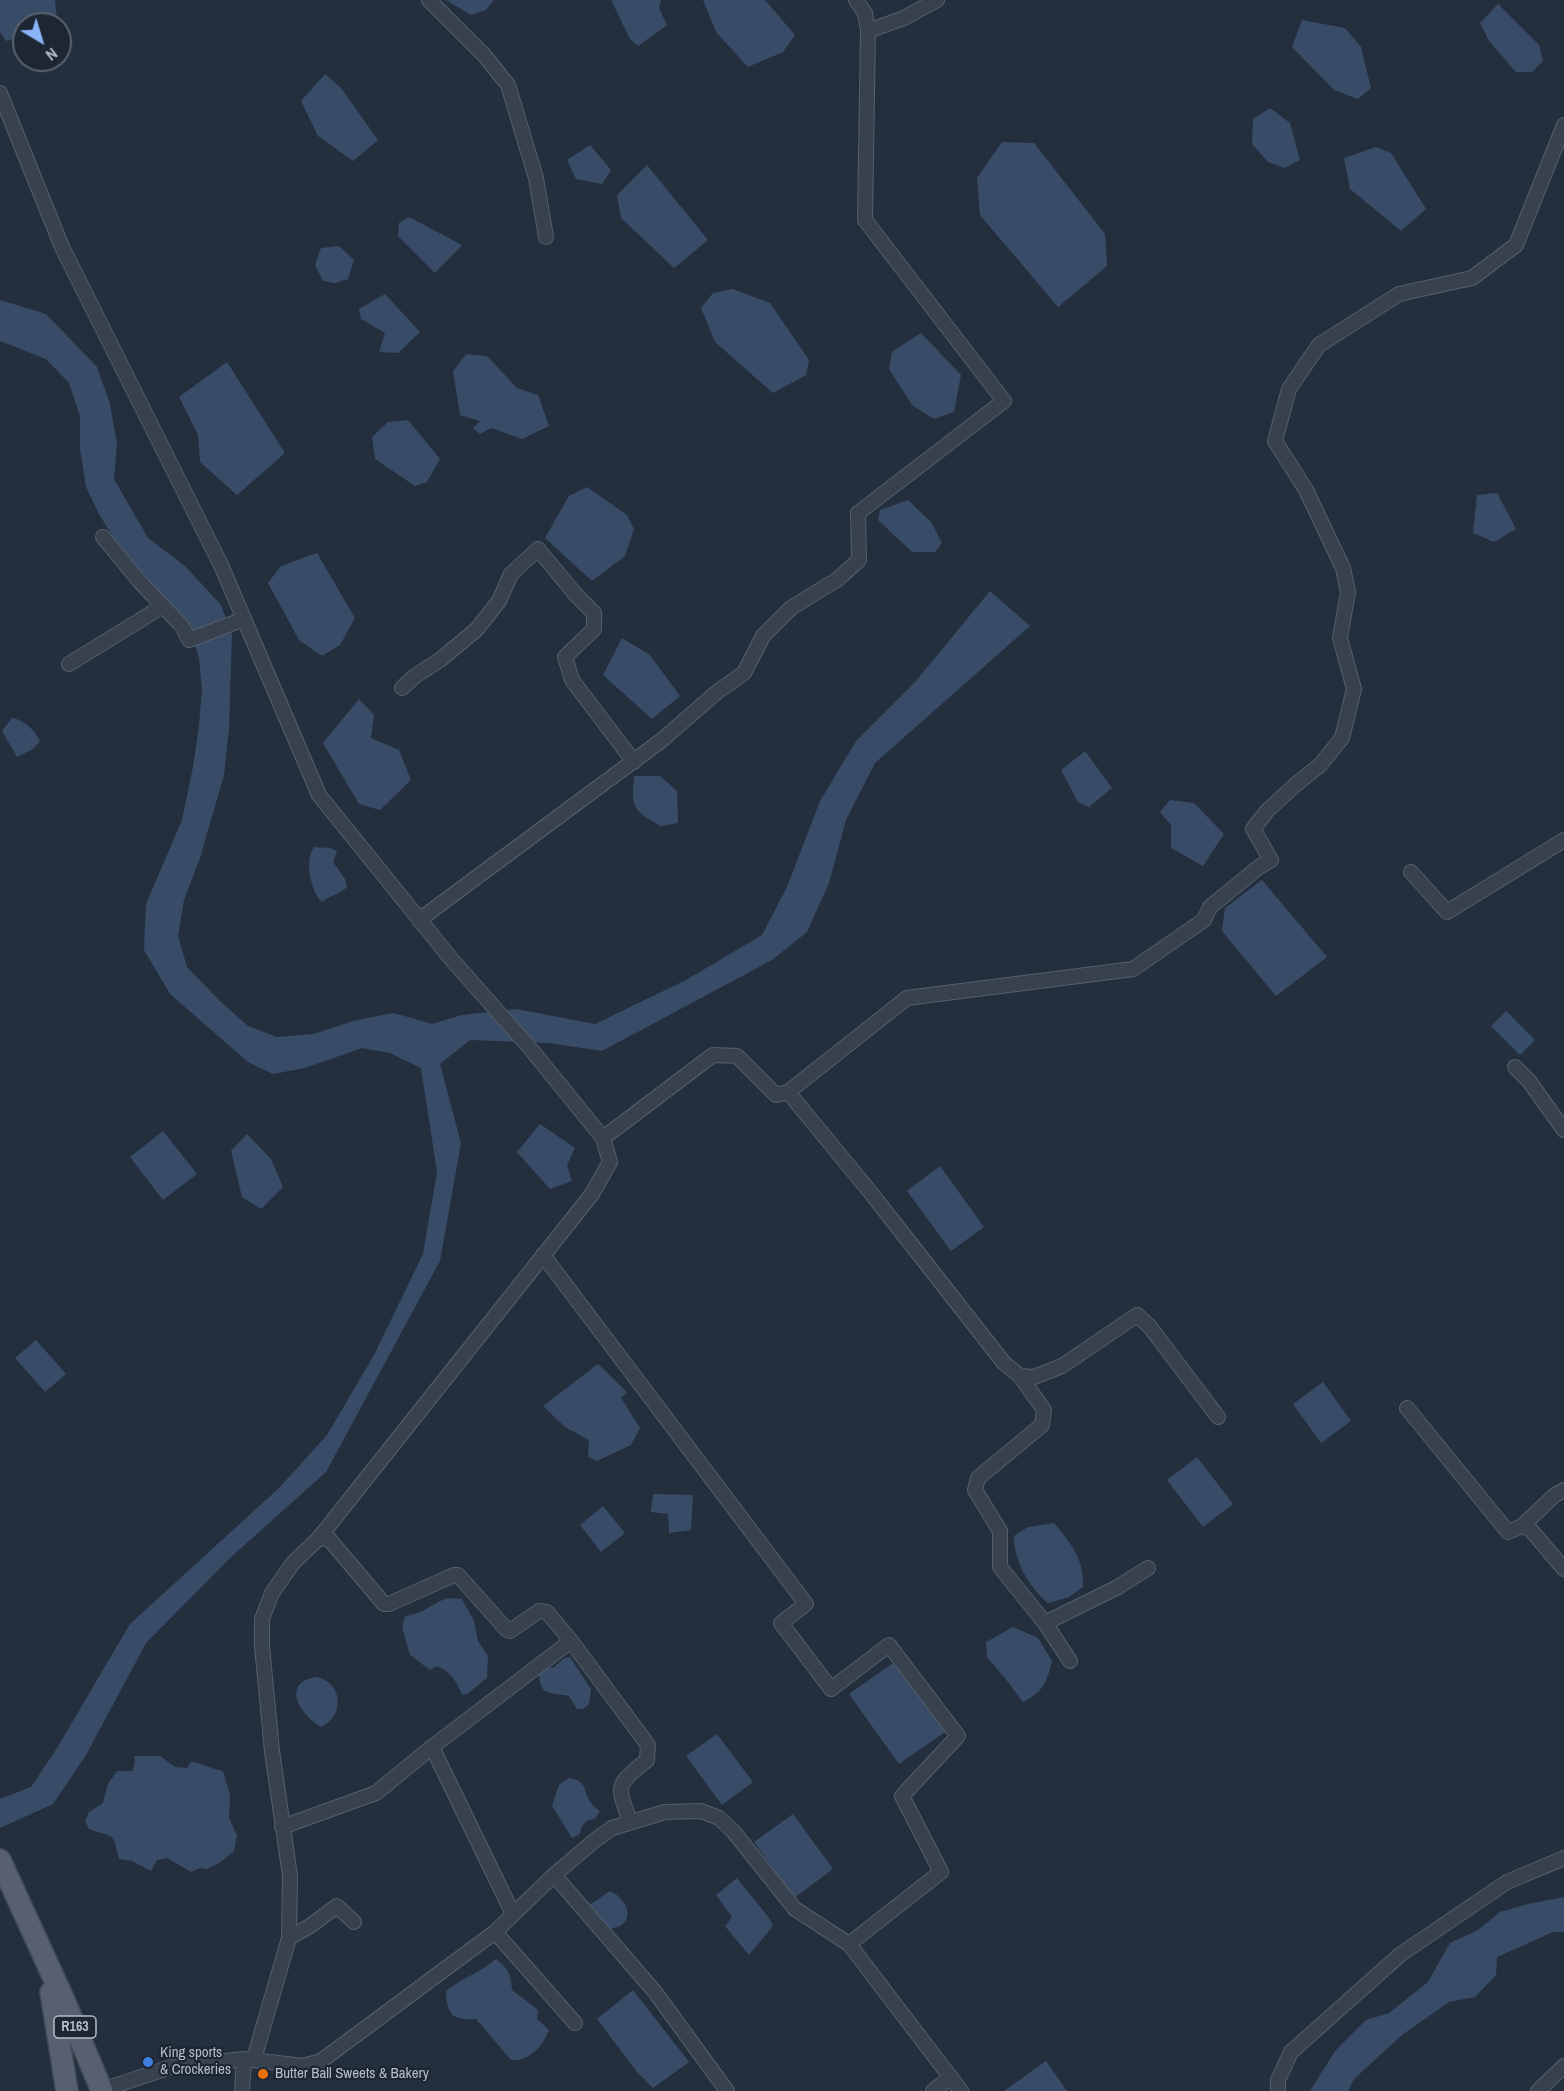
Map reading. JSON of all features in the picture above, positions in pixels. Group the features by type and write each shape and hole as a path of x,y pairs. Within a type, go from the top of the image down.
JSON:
{"main road":[{"name":"R163","path":"1,1866 102,2091"},
{"name":"R163","path":"47,1965 66,2091"}],"street":[{"path":"429,0 484,55 508,85 536,178 546,237"},
{"path":"419,920 634,762 717,692 744,673 763,636 791,608 838,579 859,560 858,513 1004,401 866,220 868,31 866,13 856,0"},
{"path":"868,31 904,18 937,0"},
{"path":"0,93 62,247 221,565 238,621 319,795 419,920 530,1048 603,1138 610,1162 592,1194 319,1538 293,1563 272,1593 262,1619 263,1658 282,1827 290,1875 289,1938 249,2059 242,2091"},
{"path":"603,1138 713,1055 737,1056 776,1095 788,1092 907,998 1133,969 1204,920 1210,907 1271,860 1253,829 1267,811 1320,765 1342,738 1354,689 1340,638 1348,592 1343,568 1306,490 1275,441 1290,389 1319,345 1399,294 1472,278 1516,245 1564,125"},
{"path":"103,537 140,582 182,626 189,640 238,621"},
{"path":"402,688 415,676 440,660 477,628 499,601 511,574 538,549 594,613 594,629 565,657 572,680 634,762"},
{"path":"69,664 163,606"},
{"path":"1411,872 1447,912 1564,840"},
{"path":"1515,1067 1564,1130"},
{"path":"788,1092 871,1193 1004,1363 1020,1376 1044,1410 1042,1425 978,1478 975,1490 1000,1531 1000,1567 1045,1623 1070,1661"},
{"path":"543,1255 807,1604 781,1623 831,1689 889,1645 958,1736 902,1796 941,1872 849,1944"},
{"path":"1020,1376 1034,1377 1062,1366 1137,1315 1150,1327 1218,1417"},
{"path":"1407,1408 1508,1532 1522,1527 1564,1490"},
{"path":"1522,1527 1531,1530 1564,1569"},
{"path":"319,1538 329,1539 384,1604 458,1575 507,1630 510,1631 538,1611 547,1612 648,1745 647,1760 624,1779 620,1794 630,1821"},
{"path":"1045,1623 1118,1587 1148,1568"},
{"path":"282,1827 376,1793 432,1747 571,1641"},
{"path":"432,1747 513,1914"},
{"path":"102,2091 171,2067 249,2059 303,2066 321,2061 495,1932 554,1875 594,1840 612,1828 665,1812 701,1811 719,1818 733,1831 795,1909 849,1944 961,2091"},
{"path":"1278,2091 1278,2080 1291,2052 1401,1953 1507,1882 1564,1858"},
{"path":"554,1875 655,1992 727,2091"},
{"path":"289,1938 337,1906 354,1922"},
{"path":"495,1932 575,2023"},
{"path":"1538,2091 1564,2067"},
{"path":"933,2091 951,2077"}],"water":[{"path":"0,0 55,0 56,12 12,12 12,39 6,41 0,32"},
{"path":"446,0 494,0 486,10 471,15"},
{"path":"611,0 661,0 659,8 667,25 638,46 630,39"},
{"path":"703,0 765,0 795,35 783,52 748,67 716,32"},
{"path":"1498,4 1539,45 1543,61 1532,72 1516,72 1489,41 1480,23"},
{"path":"1302,20 1345,28 1361,47 1371,88 1358,99 1334,90 1292,47"},
{"path":"325,74 341,88 378,140 353,161 318,136 301,101"},
{"path":"1270,108 1290,123 1300,160 1285,168 1268,162 1252,144 1253,119"},
{"path":"1002,142 1034,143 1105,234 1107,266 1058,307 980,215 977,178"},
{"path":"590,145 611,170 602,184 576,179 567,160"},
{"path":"1376,147 1391,153 1426,209 1401,231 1350,189 1344,158"},
{"path":"647,165 708,240 674,268 621,218 617,195"},
{"path":"409,217 462,245 435,273 398,236 399,223"},
{"path":"339,246 354,260 348,279 335,283 323,281 315,265 321,248"},
{"path":"733,289 770,303 809,360 806,375 773,393 715,342 701,308 713,293"},
{"path":"385,294 420,332 398,353 379,352 385,333 361,319 359,309"},
{"path":"0,300 46,314 97,367 110,404 117,444 114,479 148,538 185,566 221,605 232,634 229,728 224,775 200,858 184,900 178,936 187,967 221,1002 248,1026 277,1037 313,1034 357,1020 394,1013 432,1024 462,1015 516,1009 595,1024 686,980 762,935 787,887 820,801 856,741 915,682 990,591 1030,626 875,763 846,820 829,883 807,932 772,960 602,1051 549,1043 470,1040 440,1064 461,1143 440,1261 326,1472 230,1558 146,1643 86,1755 53,1804 0,1828 0,1799 31,1787 57,1748 130,1624 279,1488 327,1435 374,1355 423,1254 437,1172 421,1068 390,1053 362,1048 305,1068 273,1074 248,1062 170,994 144,950 146,904 182,820 193,767 202,689 199,658 191,631 123,553 99,514 86,487 80,449 80,416 69,383 46,359 0,341"},
{"path":"921,333 961,375 954,412 934,419 912,405 889,369 892,352"},
{"path":"466,354 487,356 517,388 538,395 549,426 522,439 491,428 480,434 473,428 480,421 460,415 453,371"},
{"path":"227,362 285,453 237,495 200,462 198,435 179,397"},
{"path":"408,420 440,459 427,482 415,486 375,459 372,437 388,422"},
{"path":"587,487 627,515 634,529 625,556 592,581 545,538 569,496"},
{"path":"1497,493 1516,529 1494,542 1473,533 1477,495"},
{"path":"908,500 931,522 942,543 935,552 912,552 878,520 880,510"},
{"path":"317,553 355,618 340,645 322,656 299,640 268,583 281,566"},
{"path":"622,638 650,655 680,696 652,719 603,675"},
{"path":"359,699 374,715 371,738 399,750 411,780 380,810 359,804 323,743"},
{"path":"12,718 29,726 40,741 33,749 17,757 2,731"},
{"path":"1085,751 1112,788 1089,807 1078,802 1061,770"},
{"path":"634,776 660,776 677,791 678,823 661,826 639,812 633,795"},
{"path":"1170,800 1194,803 1224,834 1203,866 1171,848 1171,825 1160,812"},
{"path":"314,847 337,851 333,862 345,879 347,887 322,902 310,876 309,860"},
{"path":"1262,880 1327,957 1276,996 1222,931 1225,908"},
{"path":"1506,1011 1535,1040 1520,1055 1491,1026"},
{"path":"540,1124 575,1148 567,1165 572,1181 550,1189 517,1152"},
{"path":"163,1131 197,1174 163,1200 130,1157"},
{"path":"247,1134 271,1159 283,1187 261,1209 242,1197 231,1151"},
{"path":"940,1166 984,1227 951,1251 907,1191"},
{"path":"36,1340 66,1374 45,1392 15,1358"},
{"path":"598,1364 627,1392 621,1398 640,1428 631,1445 597,1461 588,1457 589,1440 565,1427 543,1406"},
{"path":"1323,1382 1351,1421 1321,1443 1293,1404"},
{"path":"1197,1457 1233,1504 1203,1527 1167,1480"},
{"path":"653,1494 693,1495 691,1530 669,1533 668,1514 651,1512"},
{"path":"603,1506 625,1533 601,1552 580,1525"},
{"path":"1054,1523 1079,1560 1083,1587 1069,1597 1048,1603 1024,1573 1017,1555 1014,1536 1028,1527"},
{"path":"448,1598 462,1599 474,1621 478,1641 488,1656 487,1678 467,1694 462,1695 455,1681 446,1671 437,1666 430,1670 410,1655 402,1627 405,1617"},
{"path":"1013,1627 1038,1638 1052,1661 1043,1686 1023,1702 987,1657 986,1642"},
{"path":"570,1657 591,1689 589,1704 583,1709 577,1709 569,1696 552,1694 541,1686 539,1672 547,1666 553,1668 564,1658"},
{"path":"896,1661 945,1732 899,1764 849,1694"},
{"path":"317,1677 326,1680 332,1686 338,1700 334,1715 321,1727 306,1715 297,1699 296,1692 299,1685 306,1680"},
{"path":"717,1734 753,1782 722,1805 686,1756"},
{"path":"134,1756 160,1756 175,1767 187,1768 191,1762 223,1771 230,1795 229,1818 237,1835 234,1851 207,1869 200,1868 191,1872 167,1858 157,1860 151,1871 132,1861 119,1859 114,1839 109,1835 89,1829 85,1821 89,1812 103,1803 108,1784 117,1771 132,1771 135,1763"},
{"path":"569,1778 582,1784 589,1800 600,1811 595,1819 584,1823 580,1834 572,1838 552,1806 559,1785"},
{"path":"793,1814 833,1869 794,1898 754,1842"},
{"path":"737,1878 773,1926 749,1955 725,1926 732,1917 716,1895"},
{"path":"610,1891 623,1901 628,1913 623,1924 616,1928 606,1929 588,1906"},
{"path":"1564,1897 1564,1932 1553,1932 1497,1957 1496,1975 1475,1997 1449,2002 1402,2035 1354,2079 1348,2091 1310,2091 1335,2051 1366,2020 1389,2013 1428,1982 1450,1943 1478,1930 1500,1912"},
{"path":"496,1959 508,1972 512,1990 538,2010 537,2019 549,2030 543,2042 534,2052 518,2060 511,2060 476,2019 456,2017 448,2005 446,1991"},
{"path":"633,1990 689,2062 653,2088 637,2072 597,2019"},
{"path":"1046,2061 1067,2091 1004,2091"}],"place":[{"name":"King sports & Crockeries","path":"148,2062"},
{"name":"Butter Ball Sweets & Bakery","path":"263,2074"}]}
